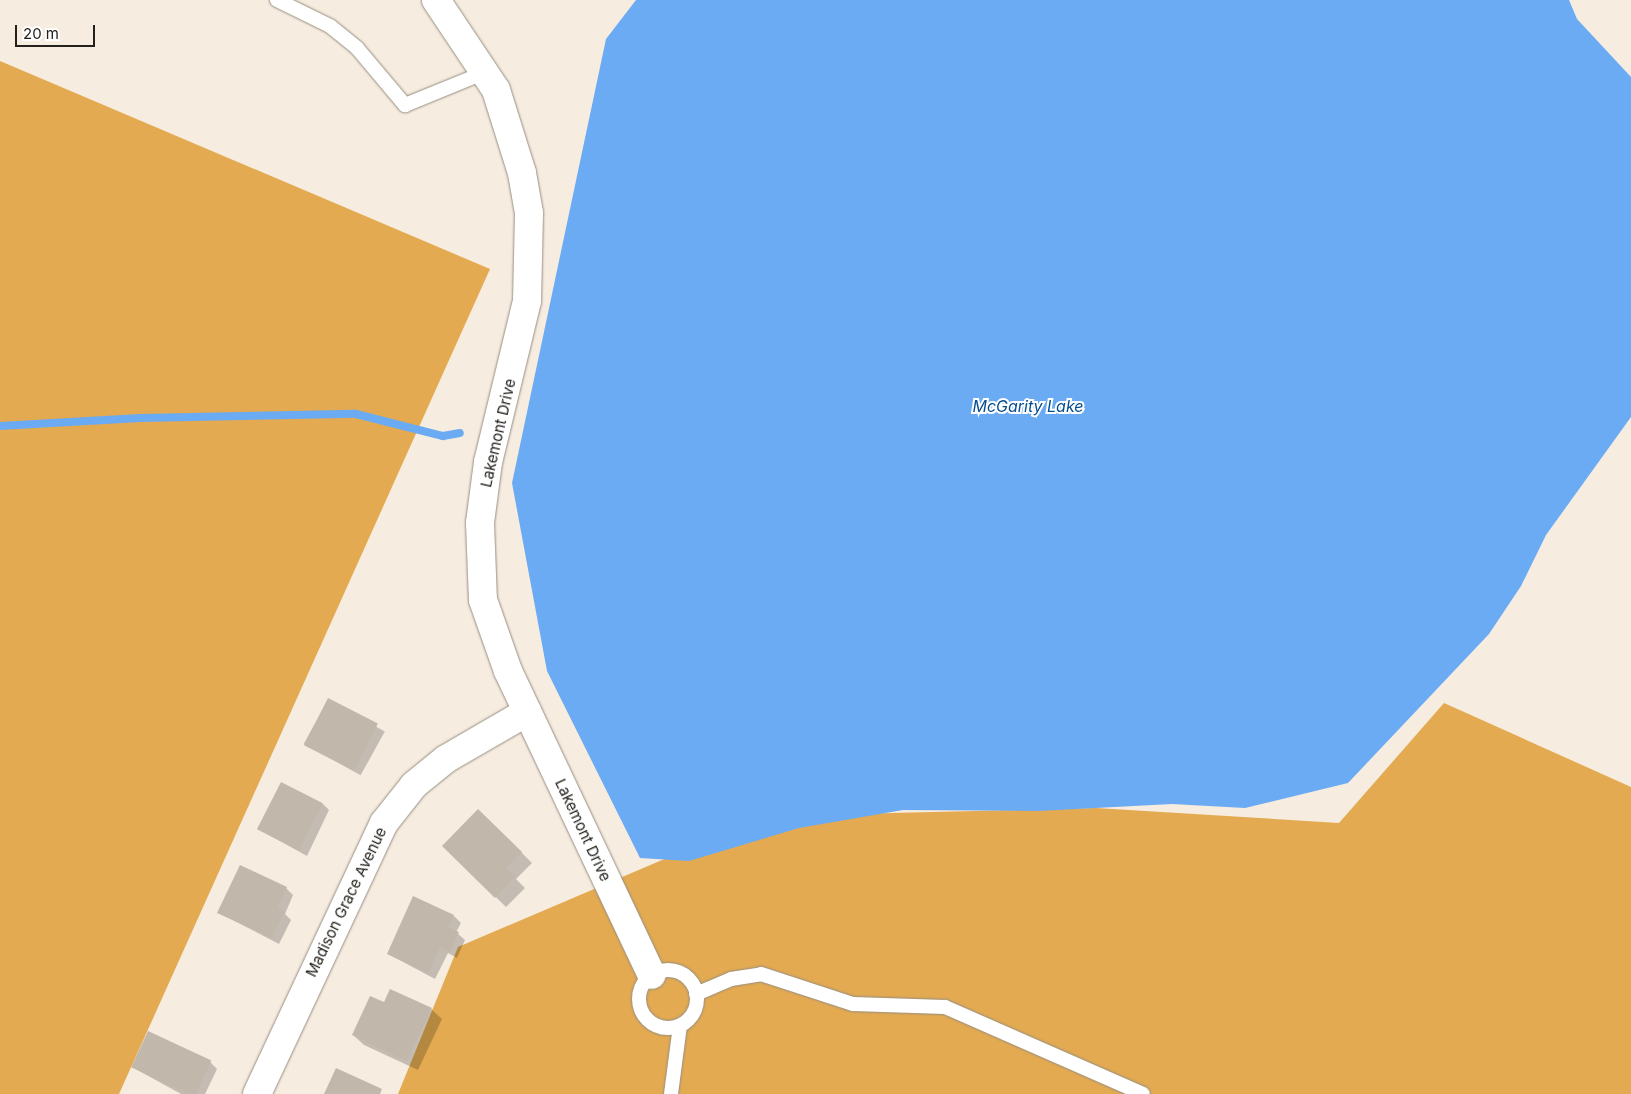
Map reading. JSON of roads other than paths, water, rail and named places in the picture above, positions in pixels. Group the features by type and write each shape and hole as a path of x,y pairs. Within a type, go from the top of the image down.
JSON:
{"street":[{"name":"Lakemont Drive","path":"436,0 486,72 522,173 530,256 528,301 488,462 479,561 492,634 652,975"},
{"name":"Madison Grace Avenue","path":"257,1094 384,823 414,785 446,759 527,712"}],"lane":[{"path":"277,0 330,26 357,48 404,105 486,72"},
{"path":"672,1094 680,1026 694,1012 696,994 679,972 652,975 640,990 640,1009 660,1028 680,1026"},
{"path":"696,994 731,979 761,974 853,1004 945,1007 1143,1094"}],"water":[{"name":"McGarity Lake","path":"636,0 1569,0 1577,19 1631,77 1631,417 1546,535 1521,586 1489,634 1348,783 1245,808 1172,804 1038,811 903,810 799,828 689,861 640,858 547,671 512,483 606,39"}],"waterway":[{"path":"0,426 140,418 356,414 443,436 460,433"}]}
